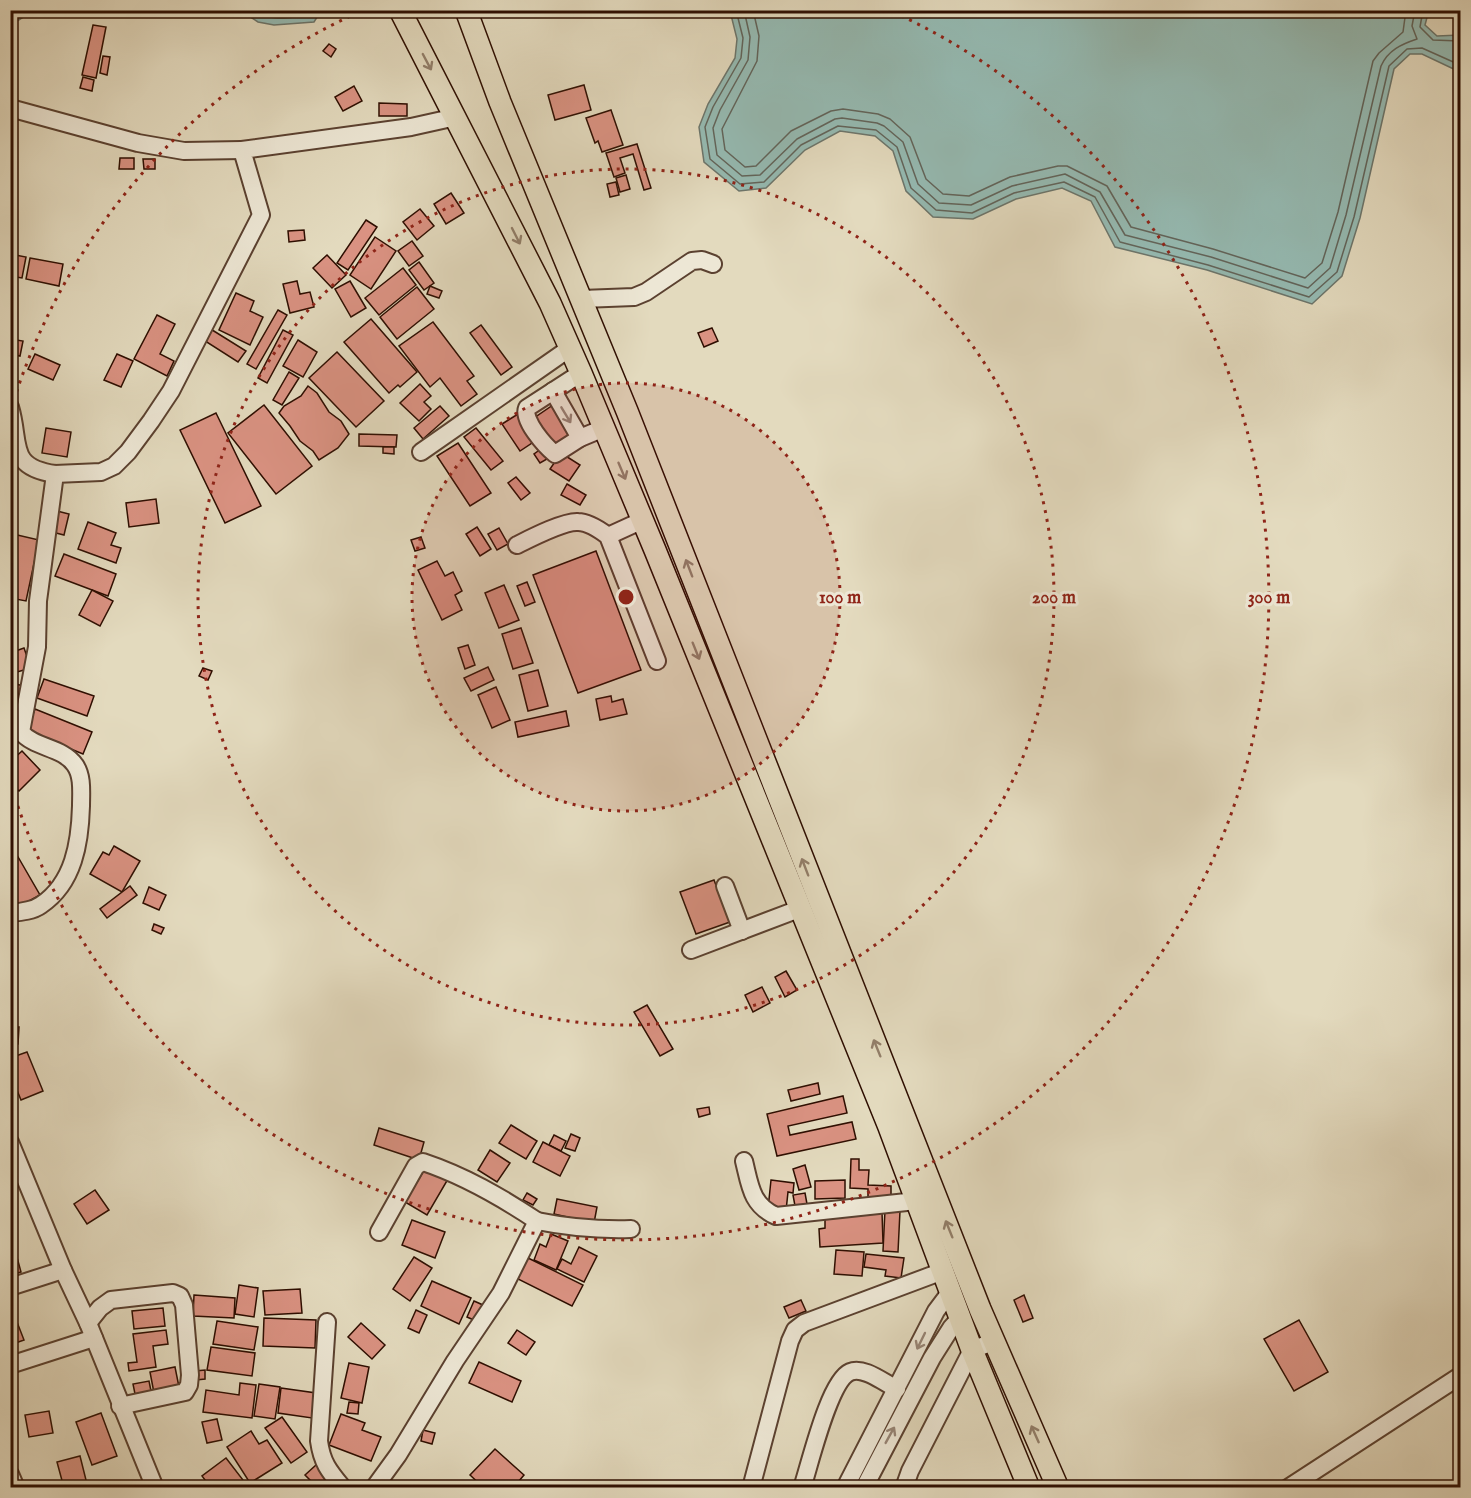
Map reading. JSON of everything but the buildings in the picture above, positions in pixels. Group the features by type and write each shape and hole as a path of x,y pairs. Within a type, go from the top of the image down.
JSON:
{"main road":[{"path":"400,10 550,303 642,520 889,1127 952,1292 995,1341 1058,1488"},
{"path":"466,10 582,299 971,1313 972,1350 1029,1488"}],"street":[{"path":"10,108 150,146 184,151 242,150 411,127 456,117"},
{"path":"10,407 20,456 27,466 40,472 93,473 114,466 128,452 171,391 261,215 242,150"},
{"path":"582,299 634,297 646,292 692,261 702,260 713,264"},
{"path":"422,452 570,348"},
{"path":"581,373 527,408 526,415 545,446 555,454 580,438 604,428"},
{"path":"553,391 580,438"},
{"path":"10,913 27,911 41,905 57,890 67,876 75,857 80,821 81,791 75,765 65,756 26,738 21,732 37,647 38,601 55,474"},
{"path":"608,536 642,520"},
{"path":"517,545 556,527 578,522 600,530 608,536 657,661"},
{"path":"725,886 742,931"},
{"path":"691,950 800,909"},
{"path":"10,1143 91,1331 155,1488"},
{"path":"744,1161 752,1194 763,1210 776,1216 916,1201"},
{"path":"379,1232 416,1166 423,1162 442,1168 494,1193 537,1221 569,1228 631,1229"},
{"path":"374,1488 398,1455 455,1361 501,1293 537,1221"},
{"path":"10,1287 63,1270"},
{"path":"750,1488 795,1330 824,1314 944,1271"},
{"path":"845,1488 936,1311 952,1292"},
{"path":"10,1365 91,1331 100,1308 111,1300 173,1293 180,1296 184,1305 189,1385 185,1392 120,1406"},
{"path":"864,1488 932,1358 951,1328 971,1313"},
{"path":"327,1322 319,1441 321,1457 328,1470 343,1488"},
{"path":"904,1488 910,1471 972,1350 995,1341"},
{"path":"802,1488 831,1394 840,1380 850,1372 863,1371 897,1389"},
{"path":"1288,1488 1461,1376"},
{"path":"10,1474 16,1488"}],"water":[{"path":"11,10 33,10 33,11 11,25"},
{"path":"1429,10 1425,25 1437,36 1460,35 1460,72 1422,54 1410,54 1394,69 1360,218 1342,276 1312,304 1207,270 1115,247 1091,201 1062,188 1016,199 973,219 933,217 906,191 893,151 875,136 840,131 805,150 766,188 739,191 704,162 699,127 708,104 735,58 737,39 730,11"},
{"path":"241,11 321,11 314,22 274,25 258,22"}]}
